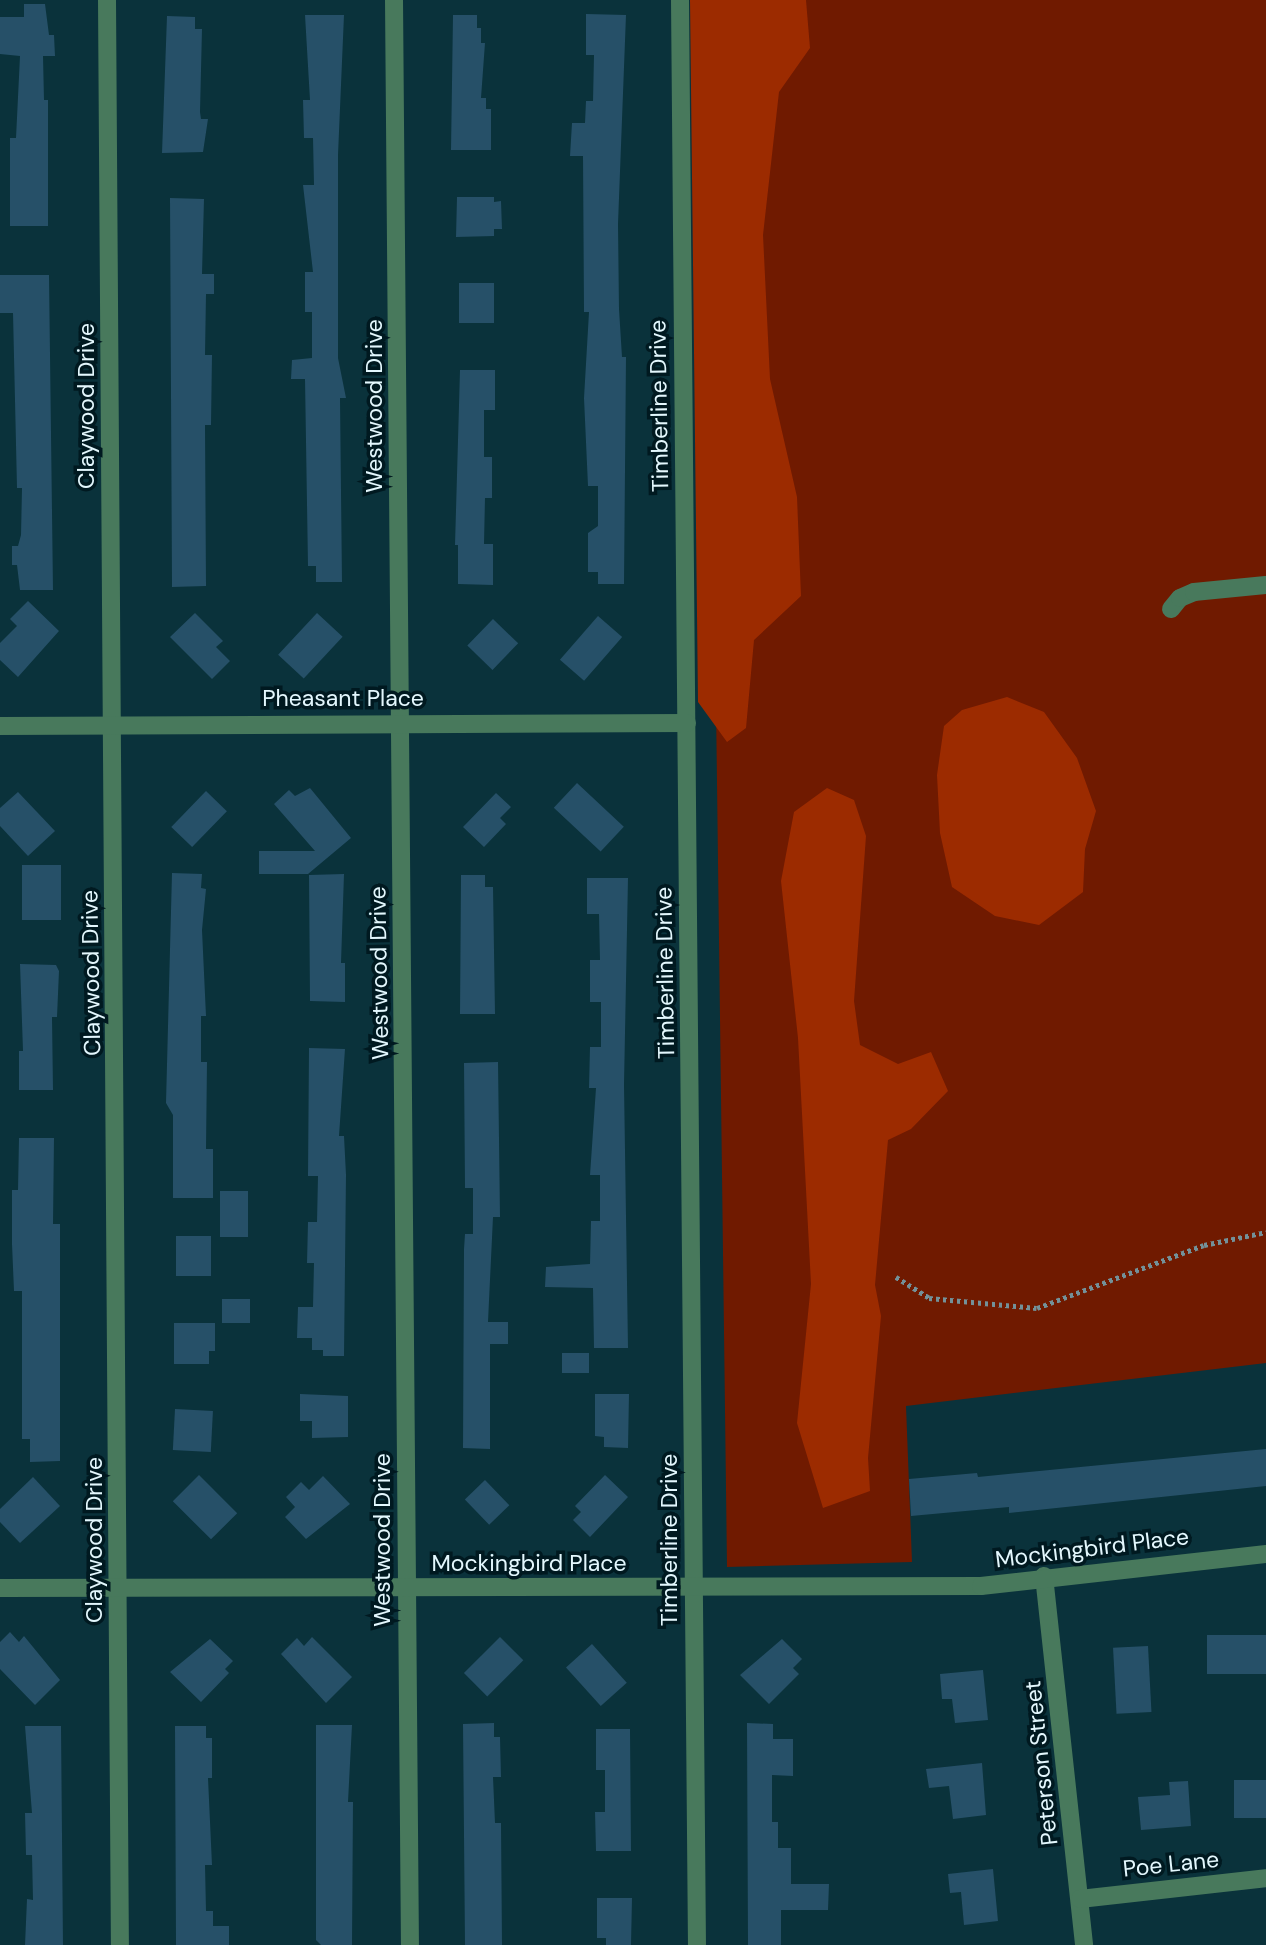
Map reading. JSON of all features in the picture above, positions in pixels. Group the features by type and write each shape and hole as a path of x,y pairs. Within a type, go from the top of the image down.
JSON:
{"street":[{"name":"Claywood Drive","path":"107,0 120,1945"},
{"name":"Westwood Drive","path":"394,0 410,1945"},
{"name":"Timberline Drive","path":"680,0 697,1945"},
{"path":"1171,609 1180,598 1194,592 1266,585"},
{"name":"Pheasant Place","path":"0,726 399,722 687,723"},
{"name":"Mockingbird Place","path":"0,1588 981,1586 1044,1576 1266,1554"},
{"name":"Peterson Street","path":"1044,1576 1084,1945"},
{"name":"Poe Lane","path":"1080,1899 1266,1878"}],"path":[{"path":"896,1278 929,1298 1037,1308 1204,1245 1266,1232"}],"shaded area":[{"path":"690,0 806,0 810,48 779,92 763,235 770,379 797,497 801,596 754,640 746,728 727,742 698,702"},
{"path":"707,0 1266,0 1266,1363 906,1406 912,1562 727,1567"},
{"path":"1007,697 1044,712 1077,758 1096,811 1085,849 1083,892 1039,925 995,916 952,887 940,833 937,775 944,726 962,710"},
{"path":"827,788 854,800 866,836 854,1001 860,1045 898,1064 931,1052 948,1091 911,1129 888,1140 875,1285 881,1316 868,1458 870,1491 823,1508 797,1423 811,1284 798,1038 781,881 794,812"}],"building":[{"path":"24,4 45,4 49,35 54,35 55,56 43,56 44,100 48,100 48,226 10,226 10,138 16,138 20,56 0,54 0,17 24,17"},
{"path":"586,14 626,15 618,224 619,309 622,357 626,357 624,584 598,584 598,572 588,572 588,533 598,526 598,486 588,486 584,398 589,312 584,312 583,156 570,156 572,123 585,123 586,101 593,101 594,55 586,55"},
{"path":"305,15 344,15 338,155 338,358 346,398 340,398 342,582 316,582 316,566 308,566 305,379 291,379 292,360 312,358 312,312 305,312 305,272 313,272 303,185 314,185 313,138 304,138 303,100 310,100"},
{"path":"453,15 477,15 477,28 481,28 481,43 485,43 481,98 486,98 486,109 491,109 491,150 451,150"},
{"path":"167,16 195,17 195,29 202,29 200,112 201,119 208,119 203,152 162,153"},
{"path":"457,197 494,197 494,202 501,201 502,229 494,229 494,236 456,237"},
{"path":"170,198 204,199 202,274 214,274 214,294 206,294 205,355 212,355 211,425 205,425 206,586 172,587"},
{"path":"0,275 49,275 53,590 20,590 17,565 12,565 12,546 18,546 21,535 22,488 17,488 13,313 0,313"},
{"path":"459,283 494,283 494,323 459,323"},
{"path":"460,370 495,370 495,410 484,410 484,457 492,457 492,498 485,498 484,544 493,544 493,585 458,584 458,545 455,545"},
{"path":"28,601 59,631 18,677 0,660 0,643 17,626 10,619"},
{"path":"195,613 223,641 216,647 230,661 212,679 170,637"},
{"path":"317,613 343,637 304,679 278,655"},
{"path":"598,616 622,637 584,681 560,660"},
{"path":"493,619 518,643 492,670 467,646"},
{"path":"577,783 624,827 601,852 554,808"},
{"path":"310,788 351,838 308,874 259,874 259,851 315,851 274,804 289,790 295,796"},
{"path":"206,791 227,811 192,847 171,827"},
{"path":"18,792 55,831 28,856 0,826 0,808"},
{"path":"496,793 511,807 500,818 506,824 484,847 463,827"},
{"path":"22,865 61,865 61,920 22,920"},
{"path":"172,873 202,874 201,888 206,889 202,930 206,1016 201,1016 201,1062 207,1062 206,1149 213,1149 213,1198 173,1198 173,1115 166,1103"},
{"path":"344,874 341,963 345,963 345,1002 310,1001 309,875"},
{"path":"461,875 485,875 485,887 493,887 495,1014 460,1014"},
{"path":"587,878 628,878 624,1085 628,1348 594,1348 593,1288 545,1287 546,1267 590,1264 591,1221 600,1221 600,1175 590,1175 596,1088 589,1088 590,1047 601,1047 601,1002 590,1002 590,960 600,960 599,914 587,914"},
{"path":"20,964 56,965 59,971 57,1017 52,1017 53,1090 19,1090 19,1051 23,1051"},
{"path":"309,1048 345,1049 339,1136 344,1136 346,1175 344,1356 323,1356 323,1350 312,1350 312,1338 297,1338 298,1307 313,1307 314,1263 307,1263 308,1222 317,1222 318,1176 308,1176"},
{"path":"498,1062 500,1217 493,1217 488,1322 508,1322 508,1344 490,1344 490,1449 463,1448 464,1249 465,1234 473,1234 473,1188 465,1188 464,1063"},
{"path":"19,1138 54,1138 53,1224 60,1224 60,1461 30,1462 30,1439 22,1439 22,1291 14,1291 12,1244 12,1190 18,1190"},
{"path":"220,1191 248,1191 248,1237 220,1237"},
{"path":"176,1236 211,1236 211,1276 176,1276"},
{"path":"222,1299 250,1299 250,1323 222,1323"},
{"path":"174,1323 215,1323 215,1351 209,1351 209,1364 174,1364"},
{"path":"562,1353 589,1353 589,1373 562,1373"},
{"path":"300,1394 348,1396 348,1437 312,1438 312,1421 300,1421"},
{"path":"595,1394 629,1394 628,1448 604,1447 604,1437 595,1436"},
{"path":"175,1409 213,1411 211,1452 173,1450"},
{"path":"1266,1449 1266,1486 1009,1513 1009,1507 911,1516 909,1479 977,1473 978,1477"},
{"path":"199,1475 237,1513 211,1539 173,1501"},
{"path":"605,1475 628,1497 590,1537 573,1520 581,1512 575,1506"},
{"path":"323,1476 350,1504 306,1539 285,1517 295,1507 286,1497 301,1482 309,1490"},
{"path":"33,1477 60,1506 20,1543 0,1522 0,1509"},
{"path":"485,1480 509,1505 489,1525 465,1499"},
{"path":"10,1632 19,1642 24,1636 60,1680 35,1705 0,1669 0,1642"},
{"path":"1207,1635 1266,1635 1266,1674 1207,1674"},
{"path":"312,1637 352,1677 326,1703 281,1654 297,1638 304,1646"},
{"path":"500,1637 523,1660 487,1696 464,1673"},
{"path":"210,1639 233,1661 225,1669 229,1673 201,1702 170,1672"},
{"path":"782,1639 802,1659 793,1668 799,1674 769,1704 740,1675"},
{"path":"592,1644 627,1683 601,1706 566,1667"},
{"path":"1148,1646 1151,1712 1117,1714 1113,1648"},
{"path":"983,1670 988,1720 955,1723 952,1699 942,1699 940,1674"},
{"path":"494,1723 494,1737 500,1737 501,1777 493,1777 495,1823 501,1823 502,1945 465,1945 463,1724"},
{"path":"747,1723 773,1724 773,1739 793,1739 793,1776 772,1775 772,1822 778,1822 778,1848 791,1848 791,1884 829,1884 828,1910 781,1910 781,1945 748,1945"},
{"path":"316,1725 352,1725 348,1802 353,1802 352,1945 321,1945 316,1940"},
{"path":"25,1726 61,1726 63,1945 25,1945 27,1899 33,1900 32,1855 26,1855 25,1813 32,1813"},
{"path":"175,1726 206,1726 206,1738 212,1738 212,1778 208,1778 212,1865 205,1865 206,1911 213,1911 213,1926 229,1926 229,1945 176,1945"},
{"path":"596,1729 630,1729 631,1851 596,1851 595,1812 605,1812 605,1770 596,1770"},
{"path":"982,1763 986,1815 953,1819 949,1786 929,1788 926,1769"},
{"path":"1234,1780 1266,1780 1266,1818 1234,1818"},
{"path":"1188,1781 1191,1826 1141,1830 1138,1797 1170,1795 1169,1782"},
{"path":"993,1869 998,1921 964,1925 961,1892 950,1893 948,1874"},
{"path":"597,1898 632,1898 631,1945 606,1945 606,1938 597,1938"}]}
